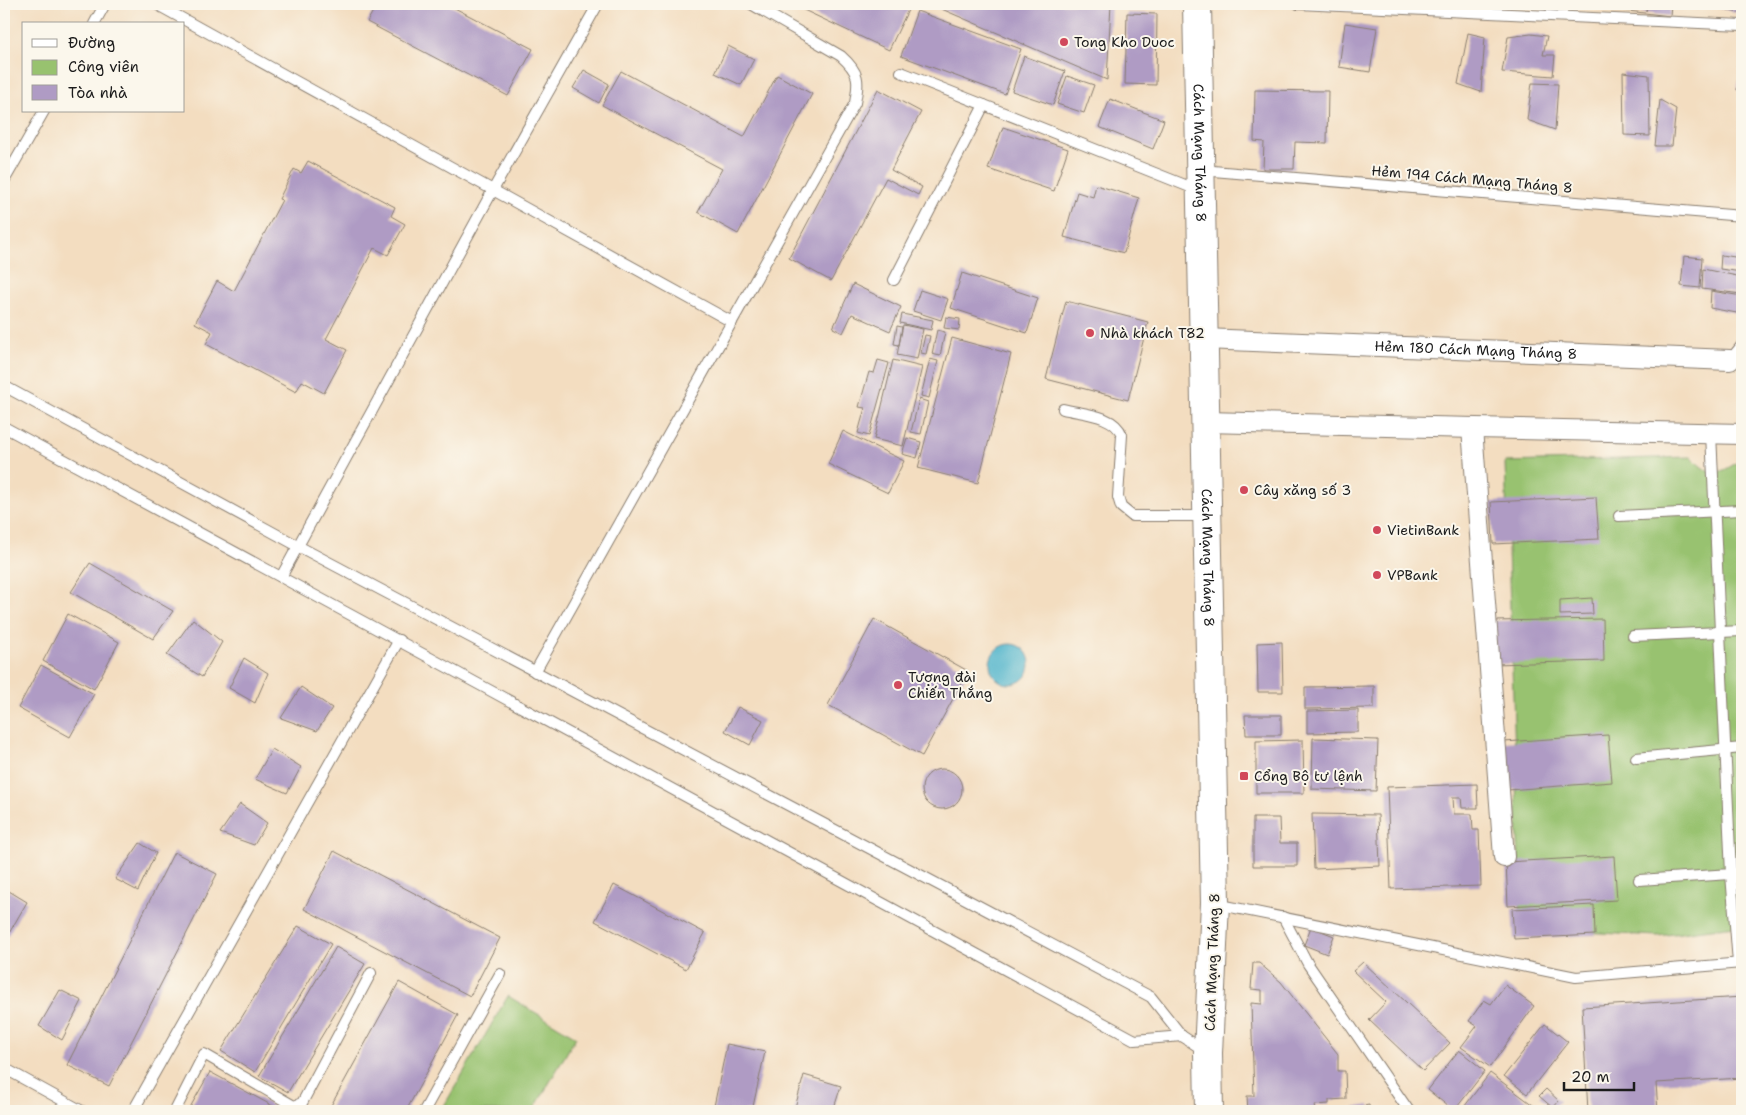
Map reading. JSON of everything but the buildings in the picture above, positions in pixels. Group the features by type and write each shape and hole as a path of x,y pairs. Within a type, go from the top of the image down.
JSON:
{"highway":[{"name":"Cách Mạng Tháng 8","path":"1197,4 1215,903 1208,1053 1209,1111"}],"street":[{"name":"Hẻm 180 Cách Mạng Tháng 8","path":"1204,339 1736,353"},
{"path":"1205,422 1742,434"},
{"path":"1472,428 1504,857"}],"lane":[{"path":"95,22 106,4"},
{"path":"156,4 732,322"},
{"path":"281,577 493,190 598,4"},
{"path":"535,672 855,103 859,81 853,66 841,56 751,4"},
{"path":"1298,4 1742,25"},
{"name":"Hẻm 194 Cách Mạng Tháng 8","path":"901,72 984,105 1200,180 1742,216"},
{"path":"894,280 984,105"},
{"path":"4,181 43,112"},
{"path":"4,386 298,546 1151,996 1182,1036 1208,1053"},
{"path":"1062,409 1112,421 1119,427 1122,435 1118,497 1121,507 1132,516 1207,516"},
{"path":"4,427 1135,1040 1182,1036"},
{"path":"1215,903 1576,976 1740,963 1731,874 1711,433"},
{"path":"1619,516 1742,510"},
{"path":"1633,636 1742,631"},
{"path":"134,1111 399,640"},
{"path":"1636,758 1742,748"},
{"path":"1639,880 1742,872"},
{"path":"1283,917 1308,964 1409,1111"},
{"path":"175,1111 204,1054 294,1106 302,1103 371,974"},
{"path":"424,1111 500,974"},
{"path":"4,1068 82,1111"}],"green space":[{"path":"1691,457 1702,467 1712,472 1722,471 1736,463 1742,463 1742,925 1658,936 1521,929 1505,462"},
{"path":"508,996 576,1037 533,1111 441,1111"}],"water":[{"path":"1010,644 1024,650 1030,664 1024,678 1010,684 996,678 990,664 996,650"}],"place":[{"name":"Tong Kho Duoc","path":"1064,42"},
{"name":"Nhà khách T82","path":"1090,333"},
{"name":"Cây xăng số 3","path":"1244,490"},
{"name":"VietinBank","path":"1377,530"},
{"name":"VPBank","path":"1377,575"},
{"name":"Tượng đài Chiến Thắng","path":"898,685"},
{"name":"Cổng Bộ tư lệnh","path":"1244,776"}]}
